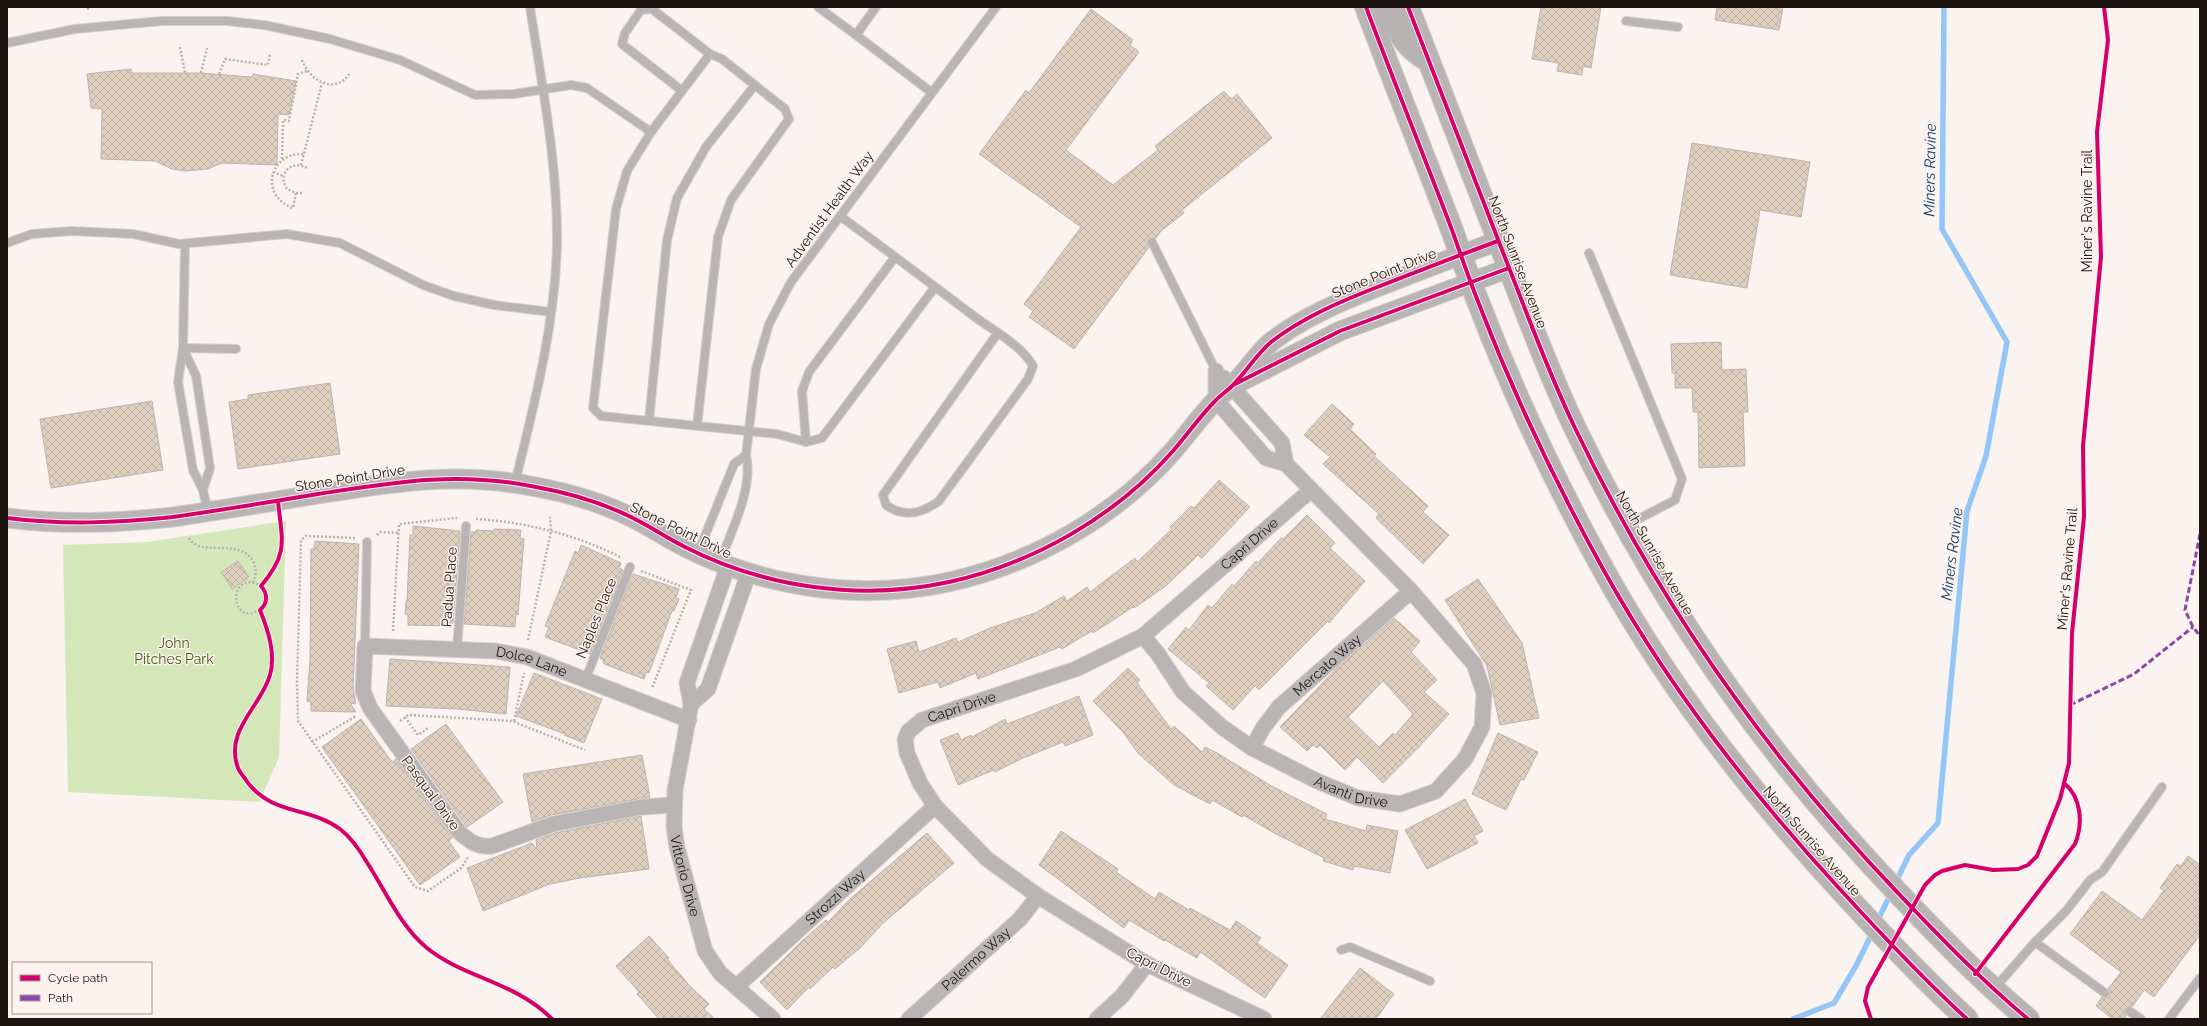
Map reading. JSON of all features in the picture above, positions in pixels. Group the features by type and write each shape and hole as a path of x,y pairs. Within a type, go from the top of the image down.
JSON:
{"main road":[{"name":"North Sunrise Avenue","path":"1366,7 1471,282 1513,386 1547,460 1605,573 1697,717 1723,753 1787,832 1921,976 1967,1019"},
{"path":"1388,7 1399,35 1414,52 1428,61"},
{"name":"North Sunrise Avenue","path":"1408,7 1498,241 1565,406 1625,527 1711,665 1775,753 1810,796 1852,846 1941,939 1993,990 2028,1019"}],"street":[{"name":"Stone Point Drive","path":"7,518 53,523 100,524 173,518 410,480 468,478 515,483 564,493 595,502 631,517 698,553 724,564 786,583 858,590 925,586 968,577 1010,564 1066,536 1112,508 1172,452 1216,400 1233,385 1268,345 1312,316 1346,299 1498,241"},
{"name":"Stone Point Drive","path":"1233,385 1340,331 1509,268"},
{"path":"1216,371 1233,385 1282,443 1286,464"},
{"path":"1216,371 1216,400"},
{"name":"Avanti Drive","path":"1143,636 1158,654 1183,692 1222,727 1252,748 1317,781 1358,798 1400,804 1436,791 1465,759 1482,727 1484,693 1474,664 1411,591 1286,464 1266,458 1216,400"},
{"path":"1254,443 1270,429"},
{"name":"Capri Drive","path":"1264,1019 1148,964 1038,896 987,859 935,806 920,783 907,753 905,740 908,732 922,720 1076,669 1143,636 1311,490"},
{"name":"Vittorio Drive","path":"724,564 694,665 687,682 691,704 674,805 677,847 705,951 720,973 773,1019"},
{"path":"691,704 708,689 749,572"},
{"name":"Mercato Way","path":"1252,748 1263,728 1279,707 1411,591"},
{"name":"Dolce Lane","path":"365,646 496,651 528,657 586,678 688,720"},
{"name":"Pasqual Drive","path":"365,646 364,691 370,708 459,832 472,842 489,846 553,824 642,807 674,805"},
{"path":"694,665 714,672"},
{"name":"Strozzi Way","path":"736,987 935,806"},
{"name":"Palermo Way","path":"909,1019 1020,919 1038,896"},
{"path":"1097,1019 1122,996 1148,964"}],"lane":[{"path":"515,483 540,379 550,312 557,246 552,146 530,7"},
{"path":"818,7 932,92"},
{"path":"856,35 876,7"},
{"name":"Adventist Health Way","path":"724,564 747,487 749,467 746,455 756,369 769,324 791,282 996,7"},
{"path":"681,90 622,44 625,32 641,10 652,9 710,54 722,60 785,109 789,119 731,200 718,237 697,426"},
{"path":"7,43 75,29 162,21 227,21 264,25 324,38 392,57 475,95 514,94 571,85 587,88 651,132"},
{"path":"1626,21 1678,27"},
{"path":"710,54 681,90 651,132 626,171 616,209 593,408 601,416 777,434 806,442 822,438 935,287"},
{"path":"649,421 667,240 677,198 706,147 755,85"},
{"path":"840,216 1028,357 1033,366 1028,379 939,501 928,509 916,512 896,512 886,505 883,495 997,334"},
{"path":"7,243 32,234 72,231 133,234 185,244 287,234 340,243 423,285 454,296 494,305 550,312"},
{"path":"1152,242 1216,371"},
{"path":"185,244 183,348 178,382 192,470 203,490 208,512"},
{"path":"1589,253 1682,480 1676,500 1625,527"},
{"path":"806,442 802,391 809,372 895,257"},
{"path":"183,348 236,349"},
{"path":"183,348 196,376 210,468 203,490"},
{"path":"698,553 734,464 746,455"},
{"name":"Padua Place","path":"457,649 469,522"},
{"name":"Pasqual Drive","path":"365,646 371,540"},
{"name":"Naples Place","path":"586,678 630,567"},
{"path":"1993,990 2035,942 2066,911 2090,880 2102,872 2162,787"},
{"path":"2035,942 2105,993"},
{"path":"1341,950 1350,947 1430,982"},
{"path":"2169,1019 2200,978"},
{"path":"2129,1011 2141,1019"}],"path":[{"path":"180,47 185,73"},
{"path":"201,73 206,48"},
{"path":"219,74 225,59 268,65 270,54"},
{"path":"302,60 311,76 322,83 329,84 340,82 350,73"},
{"path":"282,160 283,120 289,121 298,74 307,71"},
{"path":"301,165 322,83"},
{"path":"296,193 293,208 282,203 273,187 273,172 282,160 292,154 304,154"},
{"path":"302,193 296,193 287,189 283,176 288,168 296,164 307,168"},
{"path":"273,172 283,176"},
{"path":"528,640 551,531 550,517"},
{"path":"392,634 399,524 422,520 461,518"},
{"path":"469,522 512,523 573,537 622,558 620,562 630,567 691,590 650,692"},
{"path":"371,540 380,532 399,532"},
{"path":"359,538 306,536 301,540 297,717 312,742 415,887 428,891 461,868 470,853"},
{"path":"189,538 194,544 201,546 232,548 245,552 256,567 256,575 253,582"},
{"path":"261,586 265,581"},
{"path":"265,592 261,586 253,582 245,583 239,588 235,599 238,607 244,612 252,613 260,610 265,604"},
{"path":"260,610 262,616"},
{"path":"514,721 526,666"},
{"path":"312,742 362,712"},
{"path":"394,725 408,715 514,721 585,750"},
{"path":"405,717 418,735 428,728"}],"green space":[{"name":"John Pitches Park","path":"286,521 279,758 259,802 68,792 63,545 148,542"}],"building":[{"path":"1541,7 1601,7 1591,68 1583,66 1582,75 1557,71 1559,63 1532,59"},
{"path":"1717,7 1783,7 1779,30 1715,20"},
{"path":"1091,9 1133,40 1130,45 1139,52 1066,150 1113,185 1158,150 1155,146 1224,91 1231,99 1237,94 1272,138 1182,210 1184,213 1161,231 1156,238 1152,237 1148,239 1149,247 1074,349 1029,317 1033,311 1024,304 1081,227 979,154 1026,90 1029,93"},
{"path":"131,69 132,73 201,73 252,77 253,74 296,81 289,115 278,114 277,165 222,163 208,169 185,171 172,169 155,161 101,159 102,109 91,108 87,74"},
{"path":"1692,143 1810,162 1801,217 1760,210 1747,288 1670,275"},
{"path":"1721,342 1722,370 1746,369 1748,412 1743,412 1745,466 1699,468 1698,412 1693,412 1692,388 1675,388 1675,373 1672,373 1671,344"},
{"path":"330,383 340,454 238,469 229,402 248,399 248,395"},
{"path":"152,401 163,470 51,488 40,419"},
{"path":"1332,404 1354,424 1350,429 1376,454 1374,456 1428,506 1423,512 1449,535 1423,564 1376,518 1379,514 1323,464 1330,457 1304,435"},
{"path":"1219,480 1250,507 1202,558 1198,555 1166,586 1134,608 1133,607 1093,633 1092,631 1062,649 1060,647 978,679 976,673 940,688 938,682 899,693 887,649 916,641 919,652 956,638 958,642 990,628 1035,613 1064,596 1067,601 1087,587 1090,592 1135,558 1137,562 1172,529 1170,527 1191,506 1194,508"},
{"path":"1307,515 1335,543 1330,548 1365,581 1329,623 1328,621 1259,690 1255,686 1233,710 1206,686 1209,683 1168,649 1186,627 1189,630 1208,605 1212,608 1232,584 1234,586 1256,561 1258,563 1281,538 1283,539"},
{"path":"413,526 460,531 453,623 450,623 449,626 408,625 408,615 405,614 410,535 413,535"},
{"path":"494,529 521,530 520,538 524,539 518,615 516,614 515,627 464,624 471,532 476,532 476,530 494,531"},
{"path":"315,541 359,544 353,689 356,704 350,703 356,712 311,711 311,702 307,701 310,660 311,549 314,549"},
{"path":"581,545 621,563 619,568 623,570 590,654 545,637 549,627 545,626 575,551 578,553"},
{"path":"238,561 249,577 232,589 221,572"},
{"path":"633,574 679,589 676,598 679,599 674,611 672,611 649,673 646,672 644,679 604,664 603,660 600,658"},
{"path":"1478,579 1522,643 1539,718 1500,725 1487,666 1445,600"},
{"path":"1394,618 1420,641 1411,652 1437,680 1424,692 1449,714 1383,783 1357,757 1345,770 1320,745 1317,748 1313,745 1307,751 1280,727 1336,669","holes":["1383,681 1413,714 1395,735 1393,733 1379,747 1348,717"]},
{"path":"390,659 510,667 506,714 458,709 386,706"},
{"path":"1128,668 1140,680 1137,683 1171,729 1174,726 1202,752 1205,747 1217,753 1270,785 1327,814 1325,819 1366,831 1367,825 1398,831 1390,873 1354,866 1353,870 1323,861 1324,858 1276,834 1243,815 1242,817 1212,800 1210,804 1174,785 1138,753 1123,732 1093,701"},
{"path":"534,673 602,699 584,743 564,735 565,734 516,716"},
{"path":"1079,696 1093,735 1065,746 1063,742 1021,759 995,772 994,770 958,785 940,740 958,733 961,740 971,735 972,737 1005,719 1007,724"},
{"path":"361,719 392,762 396,759 452,838 449,841 460,857 420,885 322,747"},
{"path":"446,724 503,802 467,827 411,749"},
{"path":"1498,733 1538,752 1524,780 1521,779 1506,810 1472,794"},
{"path":"642,755 650,797 551,815 532,822 523,774"},
{"path":"1465,799 1483,831 1474,836 1478,843 1427,869 1405,830"},
{"path":"641,816 649,869 580,878 550,884 483,911 467,868 532,843 537,850 536,840 555,833"},
{"path":"1061,831 1118,869 1116,872 1155,899 1159,892 1189,910 1190,908 1230,930 1236,921 1261,938 1257,943 1288,965 1265,998 1200,952 1197,958 1165,940 1164,941 1129,920 1124,928 1039,865"},
{"path":"927,833 954,863 882,924 861,947 835,969 833,967 810,989 809,987 787,1010 760,982 802,941 826,920 828,922 850,899"},
{"path":"2188,856 2200,865 2200,935 2154,997 2144,990 2132,1007 2129,1006 2125,1008 2124,1011 2126,1016 2123,1019 2113,1019 2096,1006 2102,997 2109,997 2110,993 2108,989 2121,972 2070,934 2102,891 2142,920 2164,890 2160,888 2177,864 2181,866"},
{"path":"649,936 669,958 667,959 689,985 709,1004 704,1009 715,1019 659,1019 637,994 639,992 616,966"},
{"path":"1360,968 1394,994 1376,1019 1320,1019"}],"waterway":[{"name":"Miners Ravine","path":"1895,884 1909,855 1938,823 1967,511 1986,456 2007,342 1942,229 1944,7"},
{"name":"Miners Ravine","path":"1877,922 1891,893"},
{"name":"Miners Ravine","path":"1793,1019 1834,1003 1857,964 1873,931"}],"marked path":[{"path":"2200,534 2185,610 2193,627 2200,636"},
{"path":"2070,705 2134,674 2193,627"}],"cycle path":[{"path":"1366,7 1452,230 1475,295 1521,405 1569,505 1628,612 1682,695 1711,735 1772,812 1884,937 1967,1019"},
{"path":"1408,7 1556,386 1607,492 1642,555 1718,674 1759,731 1803,786 1849,840 1929,926 1961,958 2028,1019"},
{"name":"Miner's Ravine Trail","path":"1871,1019 1865,1001 1868,987 1925,885 1935,875 1942,871 1965,865 1993,870 2018,869 2028,865 2037,856 2060,799 2069,763 2072,633 2084,517 2083,446 2101,257 2097,132 2108,40 2104,7"},
{"path":"7,518 49,522 110,522 152,519 400,482 453,479 480,480 507,482 548,489 598,503 633,518 678,544 716,561 780,581 814,587 848,590 916,588 949,582 981,574 1042,550 1071,534 1125,497 1150,475 1173,451 1210,406 1237,381 1266,347 1295,325 1348,299 1498,241"},
{"path":"1235,384 1340,331 1509,268"},
{"path":"278,501 282,546 276,564 270,575 261,586 265,592 266,601 260,610 272,650 272,667 265,687 245,719 236,742 235,754 239,770 258,794 269,801 316,817 340,829 352,841 362,855 394,909 409,930 427,948 457,967 506,988 522,997 538,1007 552,1019"},
{"path":"1975,974 2075,844 2078,836 2080,820 2078,804 2070,789 2064,783"}]}
